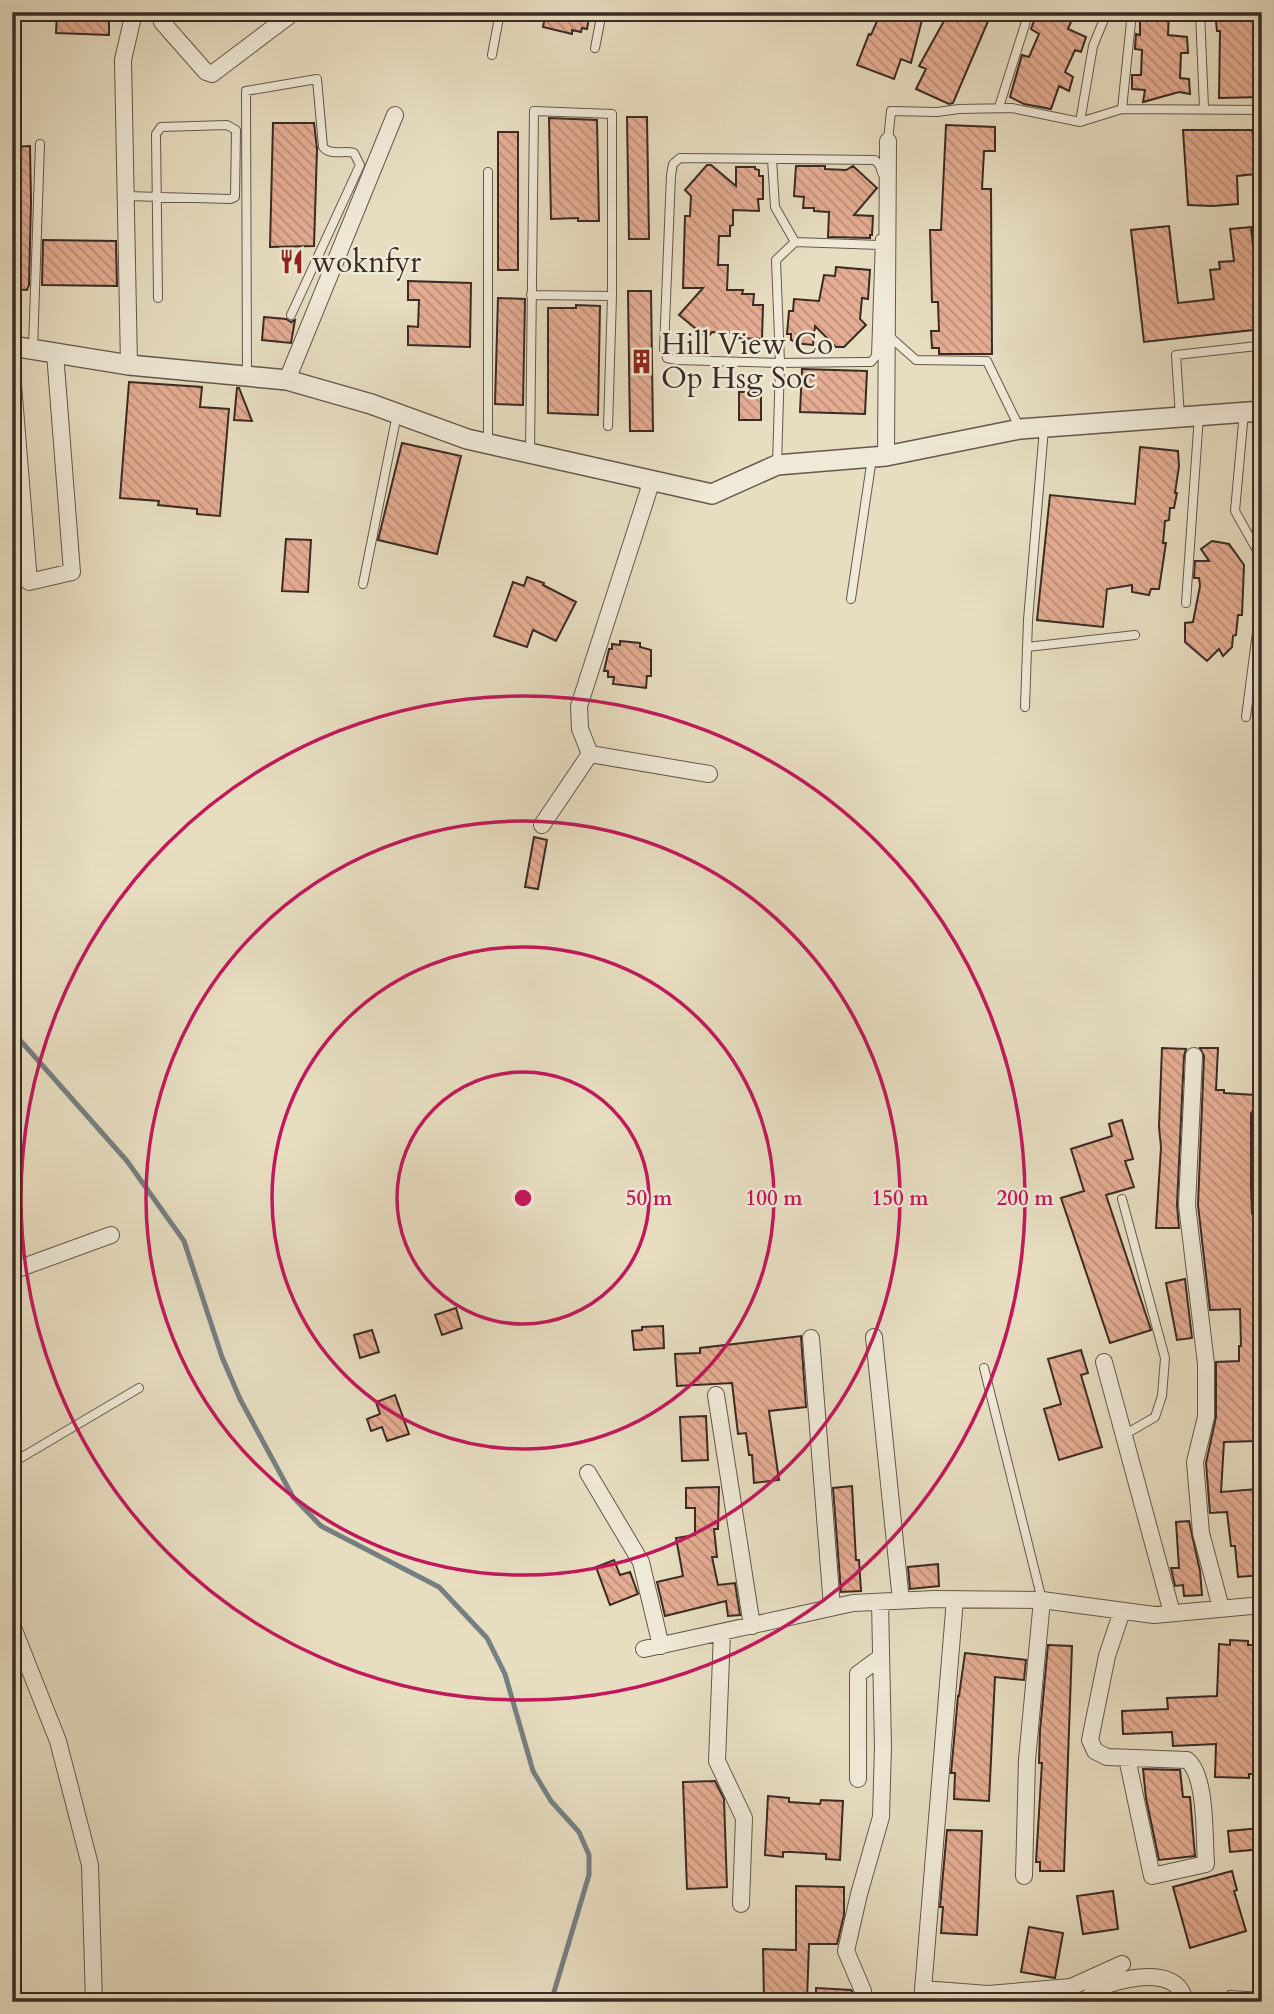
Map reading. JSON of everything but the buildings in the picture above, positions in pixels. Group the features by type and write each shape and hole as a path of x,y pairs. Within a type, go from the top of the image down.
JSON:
{"street":[{"path":"166,12 161,17 162,22 206,72 212,74 294,12"},
{"path":"129,365 123,60 134,13"},
{"path":"287,380 395,115"},
{"path":"879,457 886,333 888,141"},
{"path":"12,346 129,365 287,380 467,439 712,494 776,465 879,457 1044,426 1253,411"},
{"path":"12,372 29,582 72,572 55,353"},
{"path":"590,754 580,729 579,706 652,480"},
{"path":"590,754 709,774"},
{"path":"541,825 590,754"},
{"path":"1194,1056 1187,1205 1206,1364 1206,1417 1195,1462 1201,1533 1221,1608"},
{"path":"1262,1114 1262,1188"},
{"path":"12,1271 111,1235"},
{"path":"874,1337 901,1601"},
{"path":"811,1338 832,1607"},
{"path":"1104,1362 1172,1613"},
{"path":"716,1395 752,1626"},
{"path":"588,1474 641,1562 661,1646"},
{"path":"955,1600 923,1995 988,1994 1071,1987 1122,1964"},
{"path":"644,1649 853,1603 1042,1600 1154,1615 1262,1605"},
{"path":"1024,1876 1027,1760 1042,1600"},
{"path":"863,1992 846,1951 881,1817 880,1602"},
{"path":"1122,1611 1107,1657 1090,1740 1095,1752 1107,1757 1187,1760 1194,1765 1200,1781 1206,1864 1152,1876 1127,1758"},
{"path":"12,1625 58,1741 90,1865 94,2002"},
{"path":"722,1632 717,1761 744,1818 741,1904"},
{"path":"858,1779 858,1674 881,1657"},
{"path":"1083,2002 1108,1984 1163,1977 1184,1993 1185,2002"}],"lane":[{"path":"492,55 500,12"},
{"path":"595,48 602,12"},
{"path":"999,107 1029,12"},
{"path":"1080,122 1093,46 1107,12"},
{"path":"1122,108 1132,12"},
{"path":"1200,12 1204,108"},
{"path":"247,376 246,91 317,79 323,147 333,152 354,153 360,165 291,315"},
{"path":"888,141 891,111 937,112 999,107 1080,122 1122,108 1262,110"},
{"path":"530,453 534,111 612,114 612,296 608,426"},
{"path":"126,196 157,196 230,199 234,197 236,131 232,127 161,127 158,130 157,196 158,298"},
{"path":"33,349 40,144"},
{"path":"680,158 875,160 882,173 880,245 876,356 871,362 780,363 667,358 664,349 673,164 680,158"},
{"path":"772,159 775,207 795,242"},
{"path":"488,172 488,444"},
{"path":"776,465 780,363 776,260 795,242 880,245"},
{"path":"531,295 612,296"},
{"path":"886,333 916,360 988,361 1020,429"},
{"path":"1186,603 1190,416 1176,355 1257,346"},
{"path":"1253,411 1235,510 1262,559"},
{"path":"363,584 397,414"},
{"path":"1025,707 1044,426"},
{"path":"852,599 879,457"},
{"path":"1246,717 1262,594"},
{"path":"1027,647 1135,635"},
{"path":"1122,1199 1164,1358 1162,1396 1155,1417 1124,1435"},
{"path":"984,1368 1042,1600"},
{"path":"12,1463 139,1388"},
{"path":"1225,2002 1230,1995 1262,1997"}],"waterway":[{"path":"12,1031 127,1161 184,1241 222,1357 240,1399 293,1497 321,1526 439,1587 487,1638 505,1674 533,1771 551,1801 579,1832 589,1855 589,1875 551,2002"}],"place":[{"name":"woknfyr","path":"292,262"},
{"name":"Hill View Co Op Hsg Soc","path":"641,361"}]}
